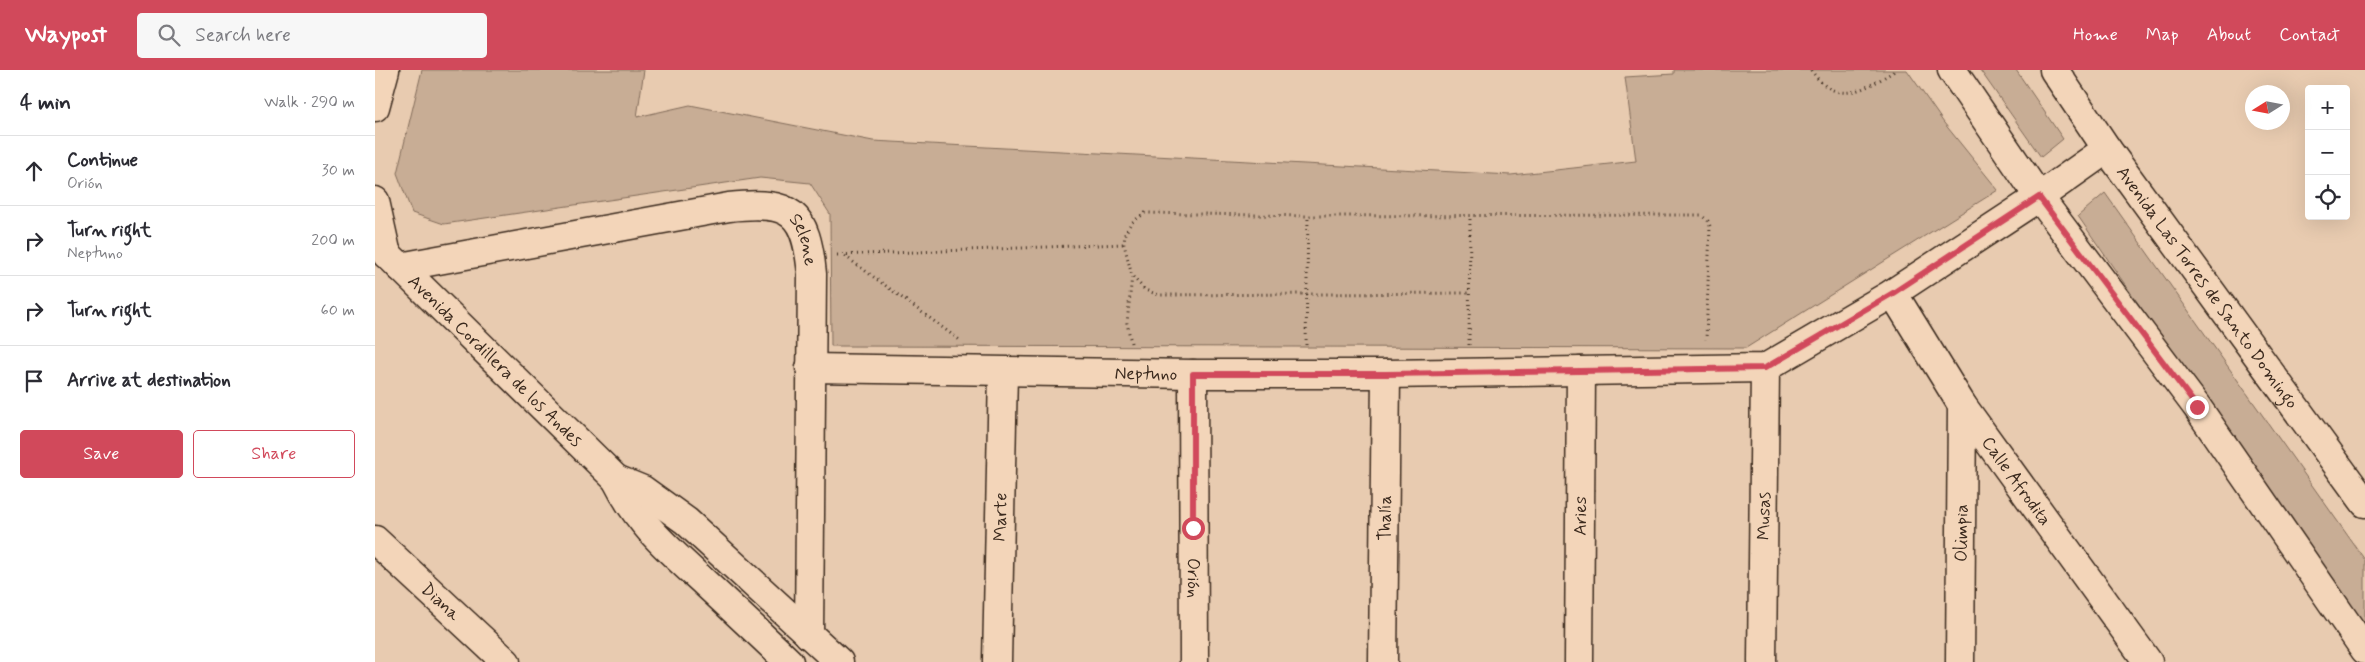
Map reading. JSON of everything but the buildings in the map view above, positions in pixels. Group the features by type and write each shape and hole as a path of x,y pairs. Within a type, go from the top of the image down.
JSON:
{"street":[{"path":"375,107 385,70"},
{"path":"1952,70 2039,197 2197,407 2365,650"},
{"name":"Avenida Las Torres de Santo Domingo","path":"2054,70 2107,149 2365,503"},
{"name":"Neptuno","path":"810,368 1193,374 1386,374 1765,368 1893,293 2039,197 2107,149"},
{"path":"375,201 387,255"},
{"name":"Selene","path":"387,255 751,204 766,204 790,212 802,227 807,238 812,274 809,635"},
{"name":"Avenida Cordillera de los Andes","path":"387,255 615,479 628,504 641,521 789,662"},
{"name":"Calle Afrodita","path":"1893,293 1962,405 2148,662"},
{"name":"Musas","path":"1762,662 1765,368"},
{"name":"Aries","path":"1579,662 1581,371"},
{"name":"Marte","path":"997,662 1003,372"},
{"name":"Orión","path":"1193,374 1193,662"},
{"name":"Thalía","path":"1383,662 1386,374"},
{"name":"Olimpia","path":"1960,662 1962,405"},
{"name":"Avenida Cordillera de los Andes","path":"615,479 643,490 686,521 839,662"},
{"name":"Diana","path":"375,540 506,662"}],"path":[{"path":"1811,70 1821,84 1833,91 1853,92 1869,87 1893,72 1893,70"},
{"path":"1138,373 1127,323 1132,276 1124,244 1125,234 1131,223 1145,213 1308,216 1701,215 1705,217 1710,226 1706,369"},
{"path":"1306,374 1308,216"},
{"path":"1469,372 1470,216"},
{"path":"810,256 1124,244"},
{"path":"844,255 963,343"},
{"path":"1132,276 1145,290 1159,294 1469,293"}],"shaded area":[{"path":"422,70 644,70 637,117 690,105 873,141 1511,175 1636,161 1625,77 1674,74 1674,70 1907,70 1944,123 1998,190 1746,348 831,346 830,214 810,183 760,178 444,224 412,213 397,173"},
{"path":"1980,70 2016,70 2063,139 2041,157"},
{"path":"2105,193 2365,560 2365,634 2078,216"}],"route":[{"path":"1193,528 1193,374 1386,374 1765,368 1893,293 2039,197 2197,407"}]}
